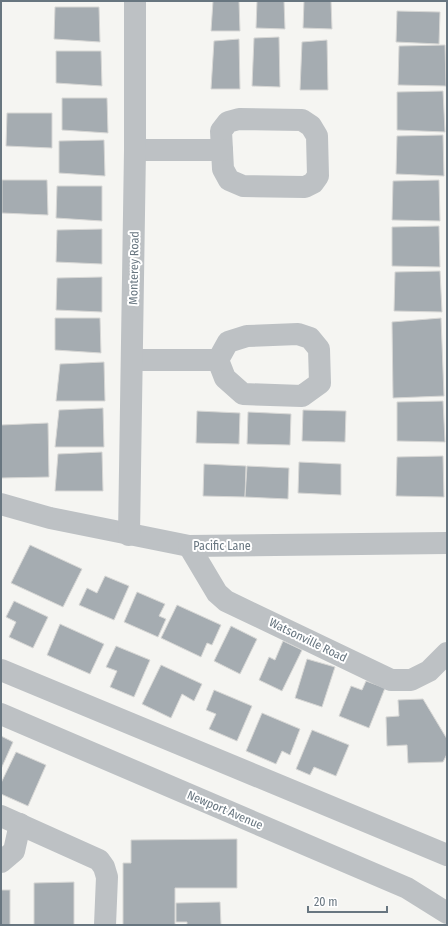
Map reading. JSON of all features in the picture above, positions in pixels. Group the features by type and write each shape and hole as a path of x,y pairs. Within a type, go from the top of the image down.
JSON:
{"street":[{"name":"Monterey Road","path":"129,535 136,150 136,1"},
{"path":"239,119 302,120 311,126 317,136 318,176 313,183 305,187 243,186 229,180 223,169 222,150 221,131 228,122 239,119"},
{"path":"136,150 222,150"},
{"path":"298,334 310,338 319,349 320,383 302,396 243,394 225,378 218,360 228,342 247,336 298,334"},
{"path":"132,360 218,360"},
{"name":"Pacific Lane","path":"1,504 50,518 188,546 447,543"},
{"name":"Watsonville Road","path":"188,546 217,593 226,601 391,680 411,680 429,671 447,653"},
{"path":"1,670 447,855"},
{"name":"Newport Avenue","path":"1,714 407,888 447,913"},
{"path":"1,862 14,851 11,820 99,860 104,867 107,877 105,925"}],"building":[{"path":"213,1 239,1 240,31 211,31"},
{"path":"257,1 284,1 285,29 256,28"},
{"path":"304,1 331,1 332,29 303,28"},
{"path":"55,7 99,7 100,42 54,39"},
{"path":"397,11 440,12 439,44 396,42"},
{"path":"279,37 280,87 252,86 254,38"},
{"path":"239,39 240,89 211,89 214,41"},
{"path":"327,40 328,90 300,90 302,42"},
{"path":"445,45 446,86 398,85 399,46"},
{"path":"56,51 101,51 102,86 56,83"},
{"path":"443,91 445,132 397,130 397,92"},
{"path":"62,98 107,98 108,133 62,130"},
{"path":"7,113 52,113 52,148 6,146"},
{"path":"443,135 444,176 396,174 397,136"},
{"path":"104,140 105,176 59,173 59,141"},
{"path":"2,180 47,180 48,215 2,213"},
{"path":"439,180 440,221 392,220 393,181"},
{"path":"57,186 102,186 102,221 56,218"},
{"path":"439,226 440,267 392,266 392,227"},
{"path":"102,229 102,264 56,262 57,230"},
{"path":"440,271 442,312 394,311 395,272"},
{"path":"102,277 102,312 56,310 57,278"},
{"path":"55,318 100,318 101,353 55,350"},
{"path":"441,318 444,396 393,398 392,322"},
{"path":"104,362 105,401 56,401 60,364"},
{"path":"443,401 445,442 397,441 397,402"},
{"path":"103,408 104,447 55,447 59,410"},
{"path":"303,410 346,411 345,442 302,441"},
{"path":"197,411 240,413 239,444 196,443"},
{"path":"248,412 291,414 290,445 247,444"},
{"path":"48,423 49,477 1,478 1,425"},
{"path":"102,452 103,491 55,491 58,454"},
{"path":"443,456 444,497 396,496 397,457"},
{"path":"299,462 341,464 341,495 298,493"},
{"path":"204,464 246,466 245,497 203,496"},
{"path":"247,466 289,468 288,499 245,497"},
{"path":"30,545 82,569 63,607 11,583"},
{"path":"105,576 129,586 114,620 79,605 87,588 97,593"},
{"path":"137,592 165,604 159,616 166,619 158,637 124,622"},
{"path":"14,601 48,617 33,648 9,637 16,622 6,617"},
{"path":"177,605 221,625 212,645 207,643 201,657 161,638"},
{"path":"60,624 104,644 90,674 47,655"},
{"path":"231,626 257,639 240,674 214,661"},
{"path":"283,641 302,650 282,691 259,680 269,657 275,660"},
{"path":"116,646 150,660 134,697 110,687 117,671 106,667"},
{"path":"307,659 335,667 322,707 295,698"},
{"path":"161,665 202,684 194,701 182,694 171,718 142,704"},
{"path":"366,681 385,688 369,728 339,716 351,686 362,690"},
{"path":"214,690 252,706 237,741 209,729 216,714 206,710"},
{"path":"423,699 447,739 447,754 443,762 408,763 407,745 387,746 386,717 399,716 398,700"},
{"path":"262,713 300,729 290,755 282,751 276,764 246,751"},
{"path":"312,730 349,745 336,776 314,767 310,775 296,769"},
{"path":"1,736 13,742 1,769"},
{"path":"16,752 46,765 28,806 1,794 1,783"},
{"path":"237,839 237,888 175,888 175,925 123,925 123,863 131,863 131,840"},
{"path":"74,882 74,925 34,925 34,883"},
{"path":"1,890 10,890 10,925 1,925"},
{"path":"220,902 221,925 187,925 187,922 176,922 176,903"}]}
